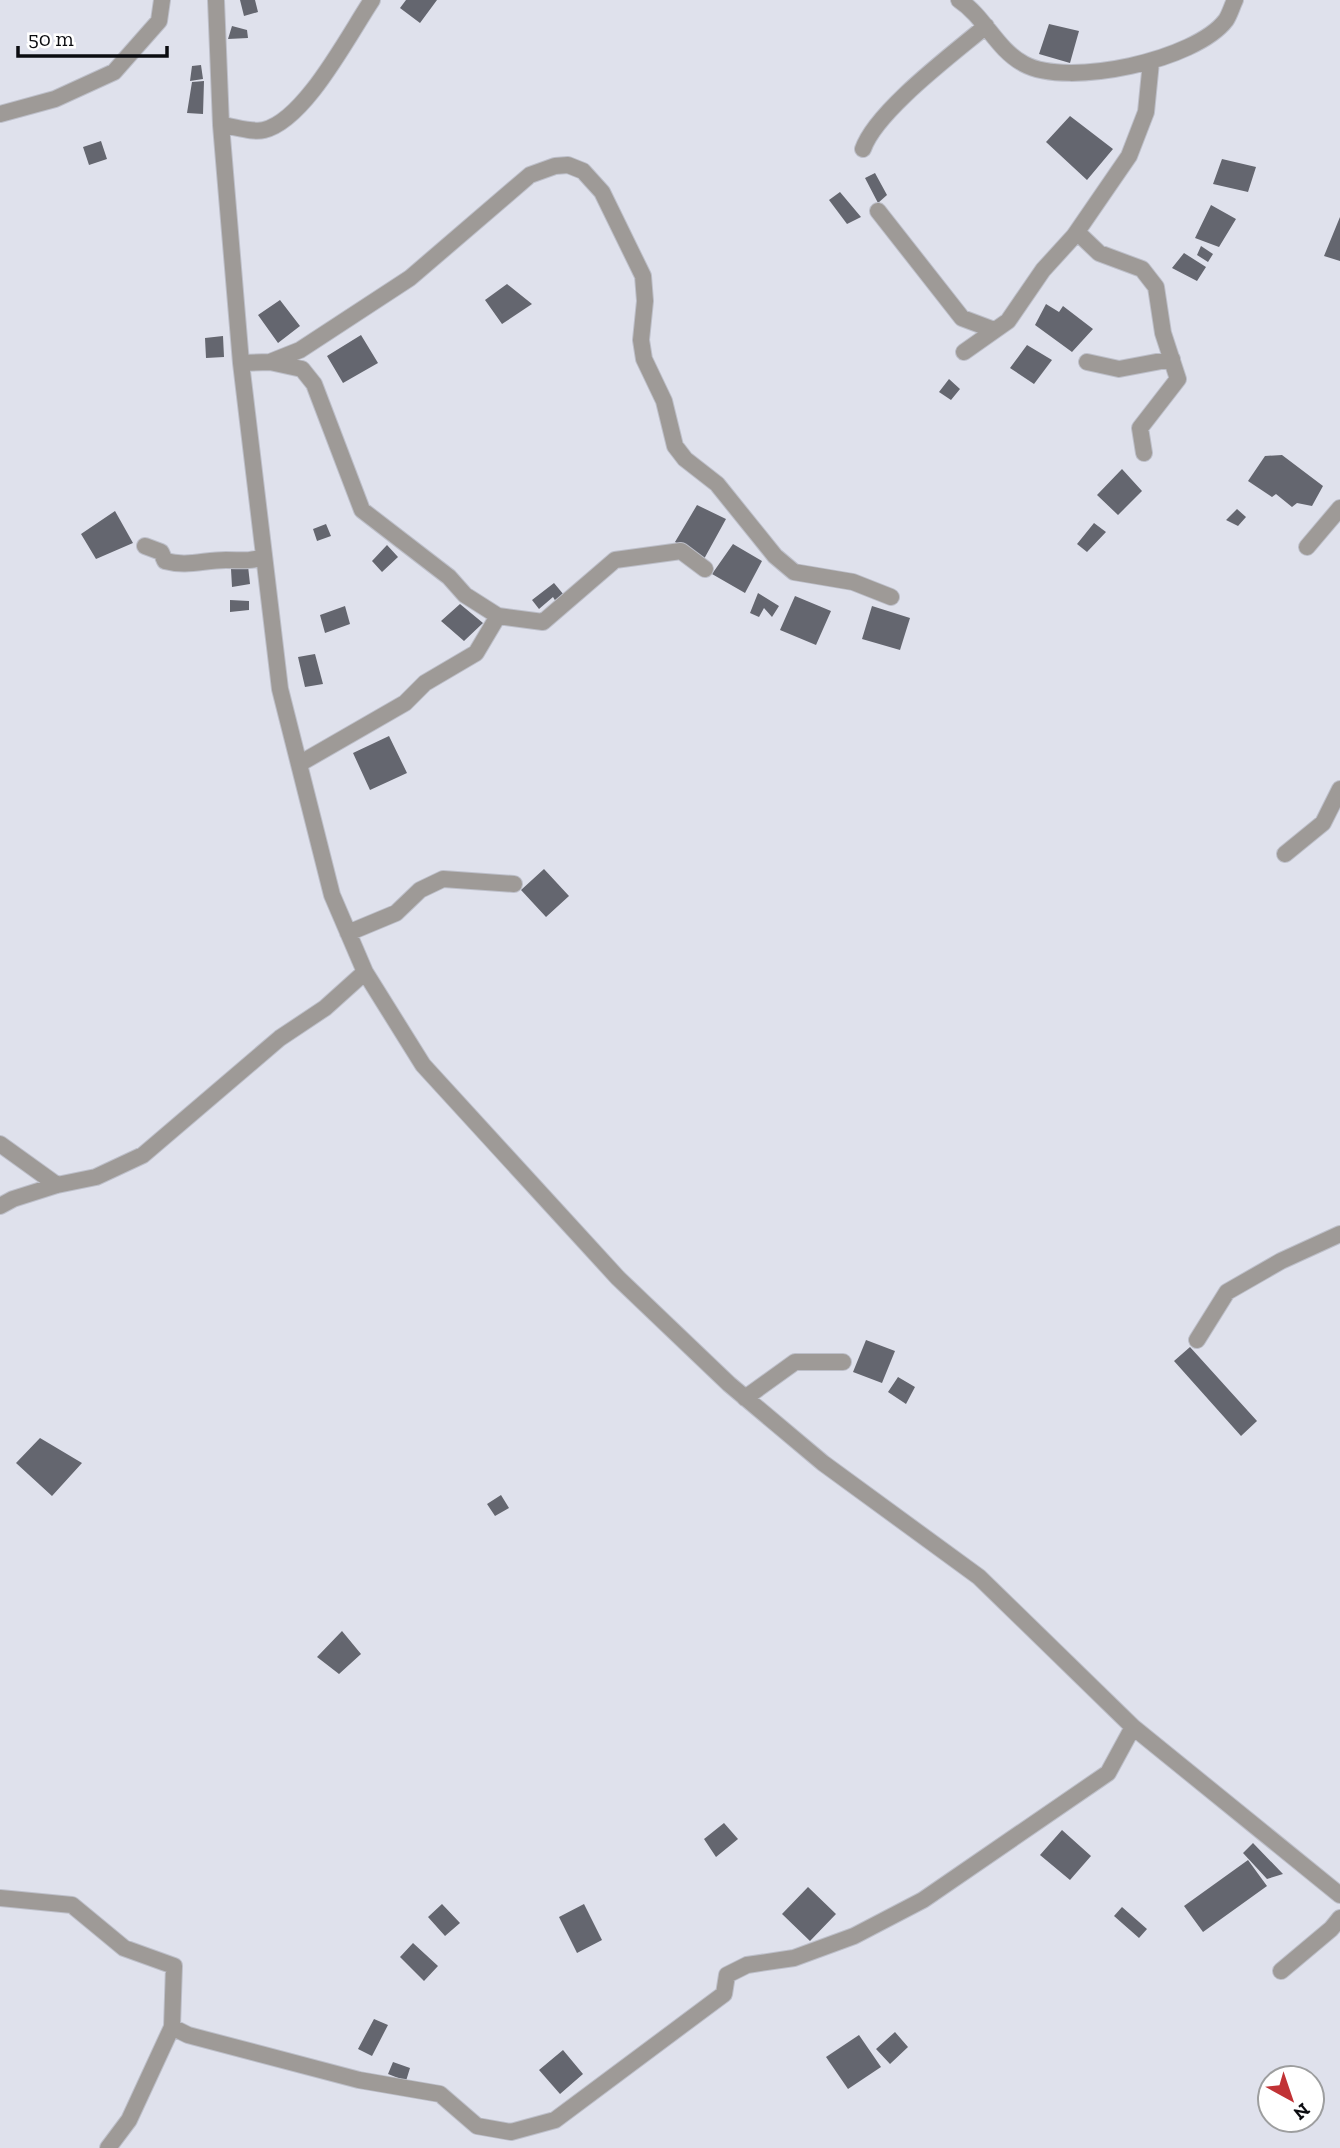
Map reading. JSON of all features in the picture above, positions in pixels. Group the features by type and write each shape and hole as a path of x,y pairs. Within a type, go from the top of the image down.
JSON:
{"street":[{"path":"0,114 55,99 114,72 159,22 162,0"},
{"path":"216,0 221,125 241,363 280,688 332,895 365,972 422,1065 618,1278 745,1398 823,1463 979,1577 1133,1727 1340,1895"},
{"path":"221,125 262,131 287,120 303,104 372,0"},
{"path":"959,0 970,7 995,40 1024,64 1053,71 1089,72 1127,69 1151,62 1209,33 1225,21 1235,0"},
{"path":"863,149 868,134 921,79 986,26"},
{"path":"964,352 1008,321 1043,270 1077,232 1129,156 1146,112 1151,62"},
{"path":"270,362 300,350 410,278 530,175 555,166 568,165 583,171 602,192 643,276 643,359 664,401 675,446 685,459 717,484 775,556 794,572 853,582 891,597"},
{"path":"878,211 962,318 994,330"},
{"path":"1077,232 1099,253 1142,269 1156,287 1163,333 1178,379 1140,428 1144,453"},
{"path":"1087,362 1119,369 1172,359"},
{"path":"241,363 270,362 302,369 313,384 362,510 449,577 465,595 498,616 544,622 615,559 681,551 705,569"},
{"path":"1307,547 1340,508"},
{"path":"145,546 161,552 165,561 178,564 228,560 237,563 264,557"},
{"path":"299,764 405,703 425,683 476,653 498,616"},
{"path":"1285,853 1323,823 1340,789"},
{"path":"348,933 377,924 396,913 421,890 443,879 514,884"},
{"path":"0,1206 57,1185 96,1177 143,1155 280,1038 325,1008 365,972"},
{"path":"0,1144 57,1185"},
{"path":"1197,1340 1227,1292 1281,1261 1340,1234"},
{"path":"745,1398 795,1362 844,1362"},
{"path":"172,2028 188,2035 359,2080 440,2094 477,2126 493,2130 511,2132 555,2120 724,1994 727,1975 747,1965 794,1958 854,1936 923,1900 1050,1815 1108,1773 1133,1727"},
{"path":"0,1898 72,1905 124,1948 174,1966 172,2028 129,2120 108,2148"},
{"path":"1281,1970 1331,1929 1340,1918"}],"building":[{"path":"240,0 255,0 258,12 244,16"},
{"path":"406,0 437,0 420,23 400,8"},
{"path":"1049,24 1079,31 1070,63 1039,54"},
{"path":"232,26 247,30 248,38 228,39"},
{"path":"201,65 203,79 190,81 192,66"},
{"path":"204,81 203,114 187,113 192,82"},
{"path":"1070,116 1113,149 1087,180 1046,142"},
{"path":"101,141 107,159 89,165 83,147"},
{"path":"1222,159 1256,167 1248,192 1213,184"},
{"path":"875,173 887,195 878,203 865,178"},
{"path":"840,192 861,217 847,224 829,200"},
{"path":"1211,205 1236,219 1219,247 1195,238"},
{"path":"1340,217 1340,261 1324,256"},
{"path":"1201,246 1213,254 1208,262 1197,255"},
{"path":"1184,253 1206,267 1197,281 1172,268"},
{"path":"507,284 532,304 502,324 485,300"},
{"path":"280,300 300,326 278,343 258,315"},
{"path":"1046,304 1059,312 1063,306 1093,329 1072,352 1035,325"},
{"path":"361,335 378,363 343,383 327,356"},
{"path":"223,336 224,357 206,358 205,338"},
{"path":"1027,345 1052,360 1034,384 1010,368"},
{"path":"949,379 960,389 951,400 939,392"},
{"path":"1282,455 1323,486 1312,506 1297,503 1292,507 1276,494 1272,497 1248,481 1265,456"},
{"path":"1122,469 1142,491 1118,515 1097,495"},
{"path":"697,505 726,519 704,559 675,542"},
{"path":"1237,509 1246,517 1238,526 1226,520"},
{"path":"115,511 133,543 96,559 81,534"},
{"path":"1094,523 1106,532 1087,552 1077,544"},
{"path":"326,524 331,536 317,541 313,529"},
{"path":"733,544 762,561 745,593 712,574"},
{"path":"387,545 398,557 382,572 372,561"},
{"path":"248,566 250,584 232,587 231,569"},
{"path":"554,583 564,595 556,602 553,597 539,609 532,600"},
{"path":"758,593 779,606 772,617 764,608 759,617 750,613"},
{"path":"795,596 831,611 816,645 780,630"},
{"path":"230,600 249,601 249,610 230,612"},
{"path":"460,604 483,623 464,641 441,621"},
{"path":"345,606 350,624 325,633 320,615"},
{"path":"872,606 910,618 900,650 862,639"},
{"path":"315,654 323,684 305,687 298,657"},
{"path":"389,736 407,773 370,790 353,753"},
{"path":"544,869 569,896 546,917 521,890"},
{"path":"866,1340 895,1351 882,1383 853,1372"},
{"path":"1190,1347 1257,1421 1241,1436 1174,1361"},
{"path":"898,1377 915,1387 906,1404 888,1392"},
{"path":"40,1438 82,1463 52,1496 16,1463"},
{"path":"501,1495 509,1508 495,1516 487,1504"},
{"path":"342,1631 361,1654 339,1674 317,1657"},
{"path":"724,1823 738,1839 716,1857 704,1839"},
{"path":"1062,1830 1091,1856 1070,1880 1040,1855"},
{"path":"1253,1843 1283,1874 1267,1879 1243,1853"},
{"path":"1248,1860 1267,1886 1203,1932 1184,1906"},
{"path":"808,1887 836,1914 810,1941 782,1914"},
{"path":"442,1904 460,1923 445,1936 428,1917"},
{"path":"584,1904 602,1940 577,1953 559,1917"},
{"path":"1122,1907 1147,1929 1139,1938 1114,1916"},
{"path":"413,1943 438,1966 424,1981 400,1957"},
{"path":"374,2019 388,2025 372,2056 358,2049"},
{"path":"895,2032 908,2047 890,2064 876,2049"},
{"path":"859,2035 881,2067 848,2089 826,2057"},
{"path":"563,2050 583,2074 560,2094 539,2070"},
{"path":"393,2062 410,2068 406,2081 388,2074"}]}
